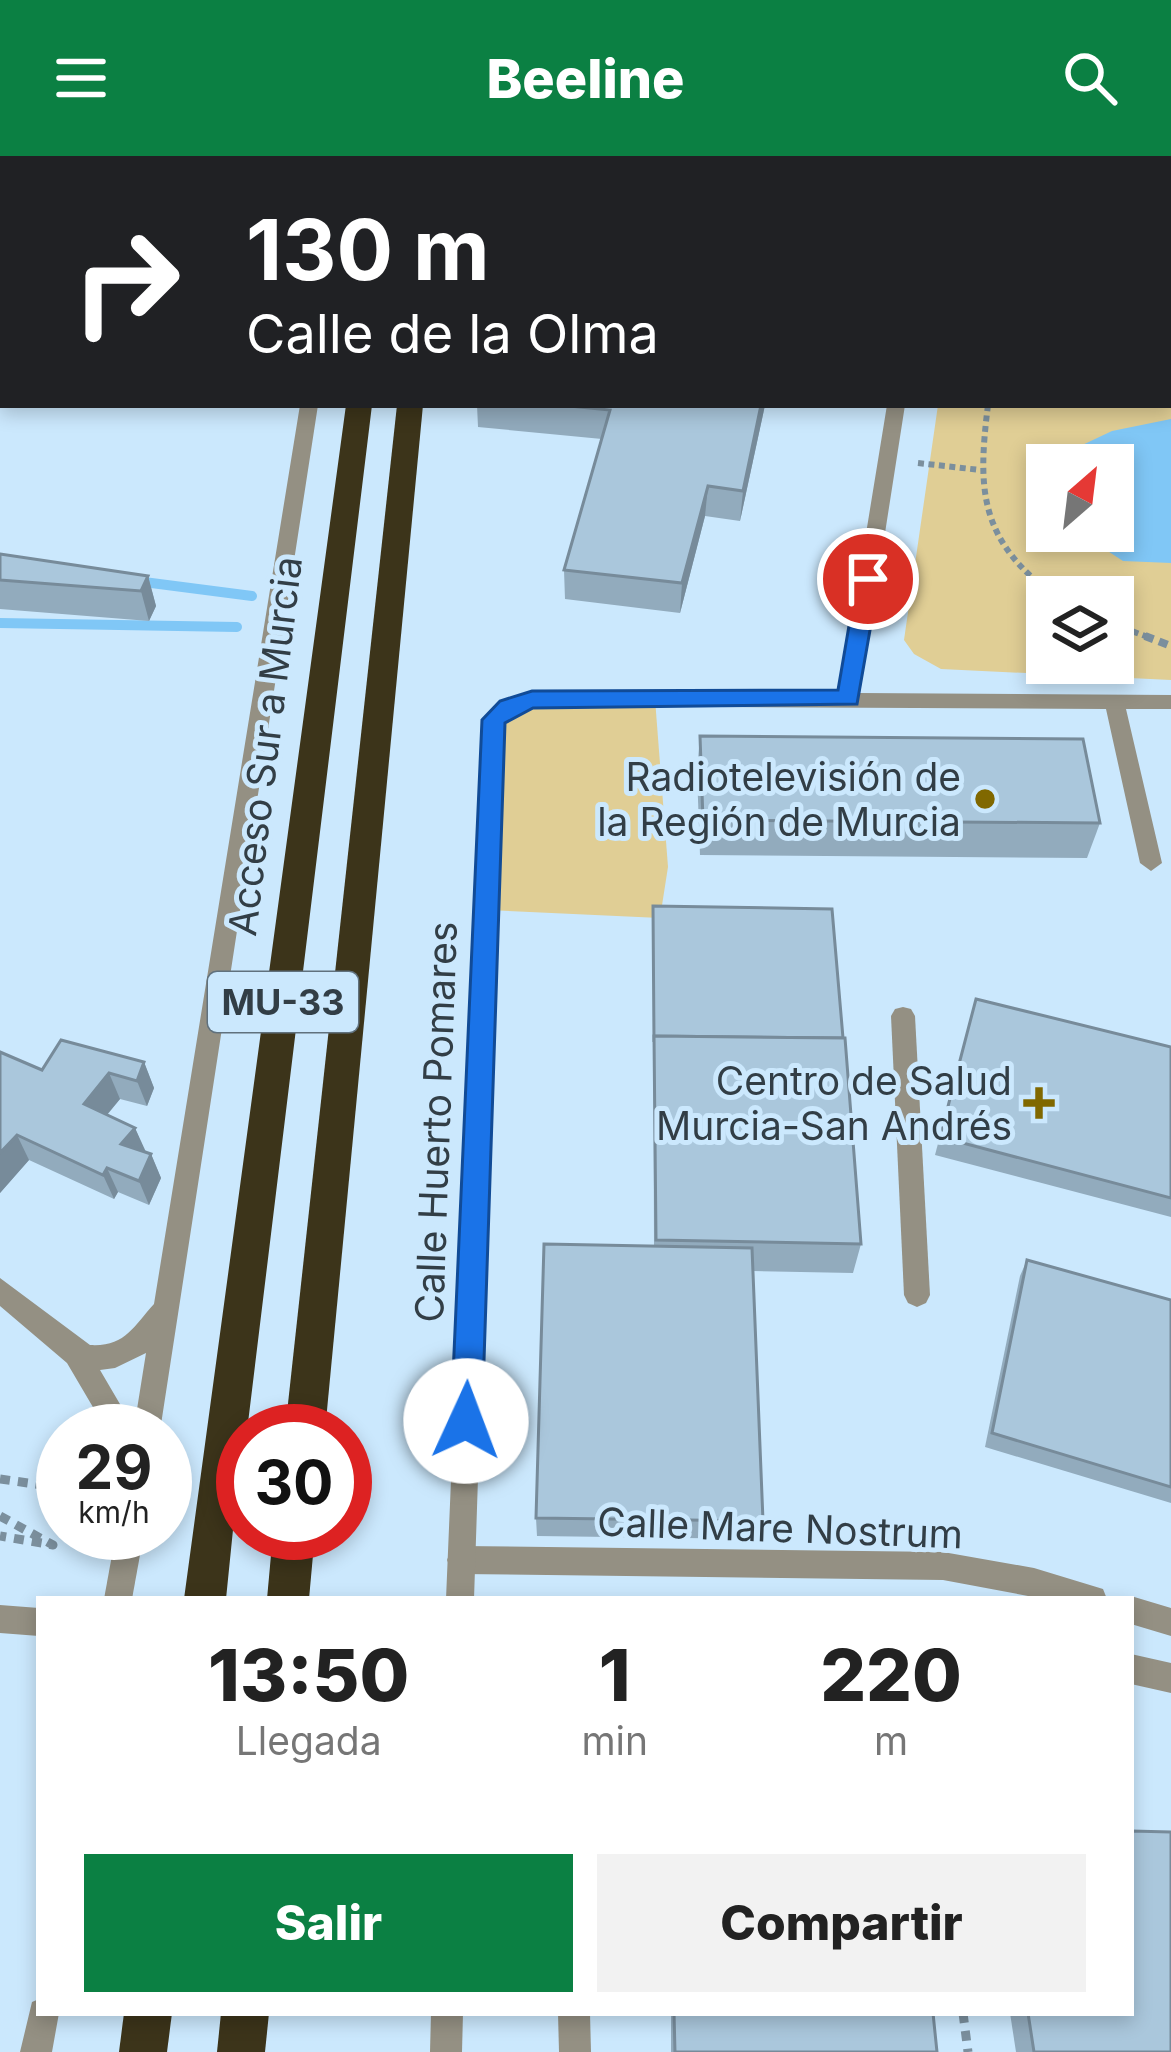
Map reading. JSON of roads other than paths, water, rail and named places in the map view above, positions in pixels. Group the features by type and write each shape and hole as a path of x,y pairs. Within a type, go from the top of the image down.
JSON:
{"highway":[{"name":"Acceso Sur a Murcia","path":"205,1596 359,408"},
{"name":"MU-33","path":"308,1404 410,408"},
{"path":"288,1596 292,1560"},
{"path":"143,2052 148,2016"},
{"path":"241,2052 245,2016"}],"street":[{"path":"152,1404 309,408"},
{"path":"895,408 849,698 1171,702"},
{"name":"Calle Huerto Pomares","path":"460,1596 494,720 508,707 532,699 849,698"},
{"path":"1114,701 1151,863"},
{"path":"903,1016 917,1295"},
{"path":"0,1290 76,1354 106,1404"},
{"path":"76,1354 110,1359 125,1354 152,1330 169,1296"},
{"path":"119,1596 125,1560"},
{"name":"Calle Mare Nostrum","path":"461,1560 943,1566 1083,1596"},
{"path":"1134,1611 1171,1622"},
{"path":"1134,1670 1171,1678"},
{"path":"36,2052 42,2016"},
{"path":"446,2052 447,2016"},
{"path":"574,2016 575,2052"}],"water":[{"path":"1171,419 1171,563 1123,561 1109,552 1134,552 1134,444 1084,444 1112,431"}],"waterway":[{"path":"136,581 252,596"},
{"path":"0,623 237,627"}],"place":[{"name":"Radiotelevisión de la Región de Murcia","path":"985,799"},
{"name":"Centro de Salud Murcia-San Andrés","path":"1039,1103"}]}
